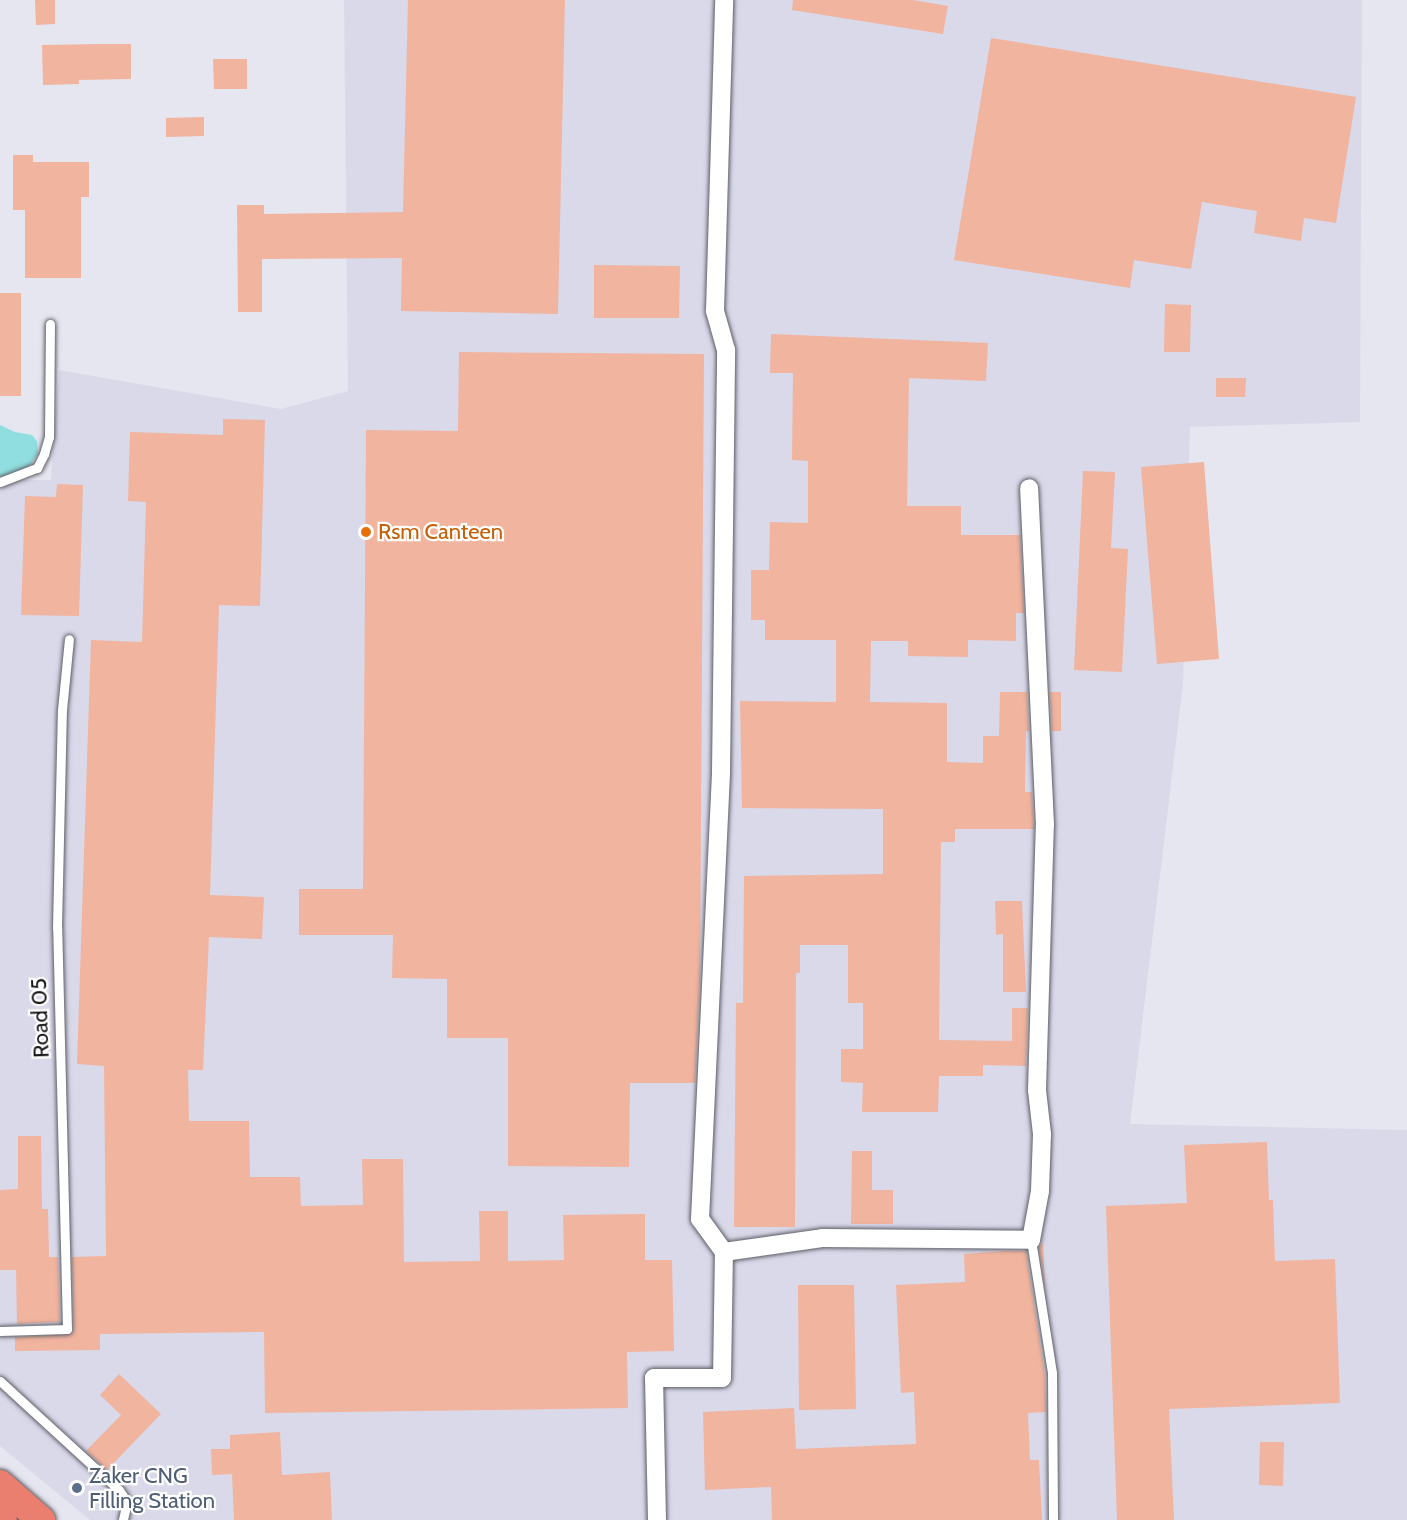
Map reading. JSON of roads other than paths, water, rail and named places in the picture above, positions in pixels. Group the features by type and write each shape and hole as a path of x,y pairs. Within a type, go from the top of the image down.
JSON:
{"highway":[{"path":"0,1484 41,1520"}],"street":[{"path":"657,1520 654,1378 722,1378 724,1252 700,1220 721,772 726,350 715,311 724,0"},
{"path":"724,1252 822,1238 1031,1240 1040,1191 1042,1134 1037,1090 1045,825 1029,488"}],"lane":[{"path":"0,482 37,468 44,454 49,436 50,324"},
{"name":"Road 05","path":"0,1331 67,1329 57,927 62,710 69,639"},
{"path":"1031,1240 1052,1373 1053,1520"},
{"path":"0,1381 119,1490 127,1502 123,1520"}],"water":[{"path":"0,425 15,432 32,435 37,441 38,454 24,474 0,478"}],"place":[{"name":"Rsm Canteen","path":"366,532"},
{"name":"Zaker CNG Filling Station","path":"77,1488"}]}
